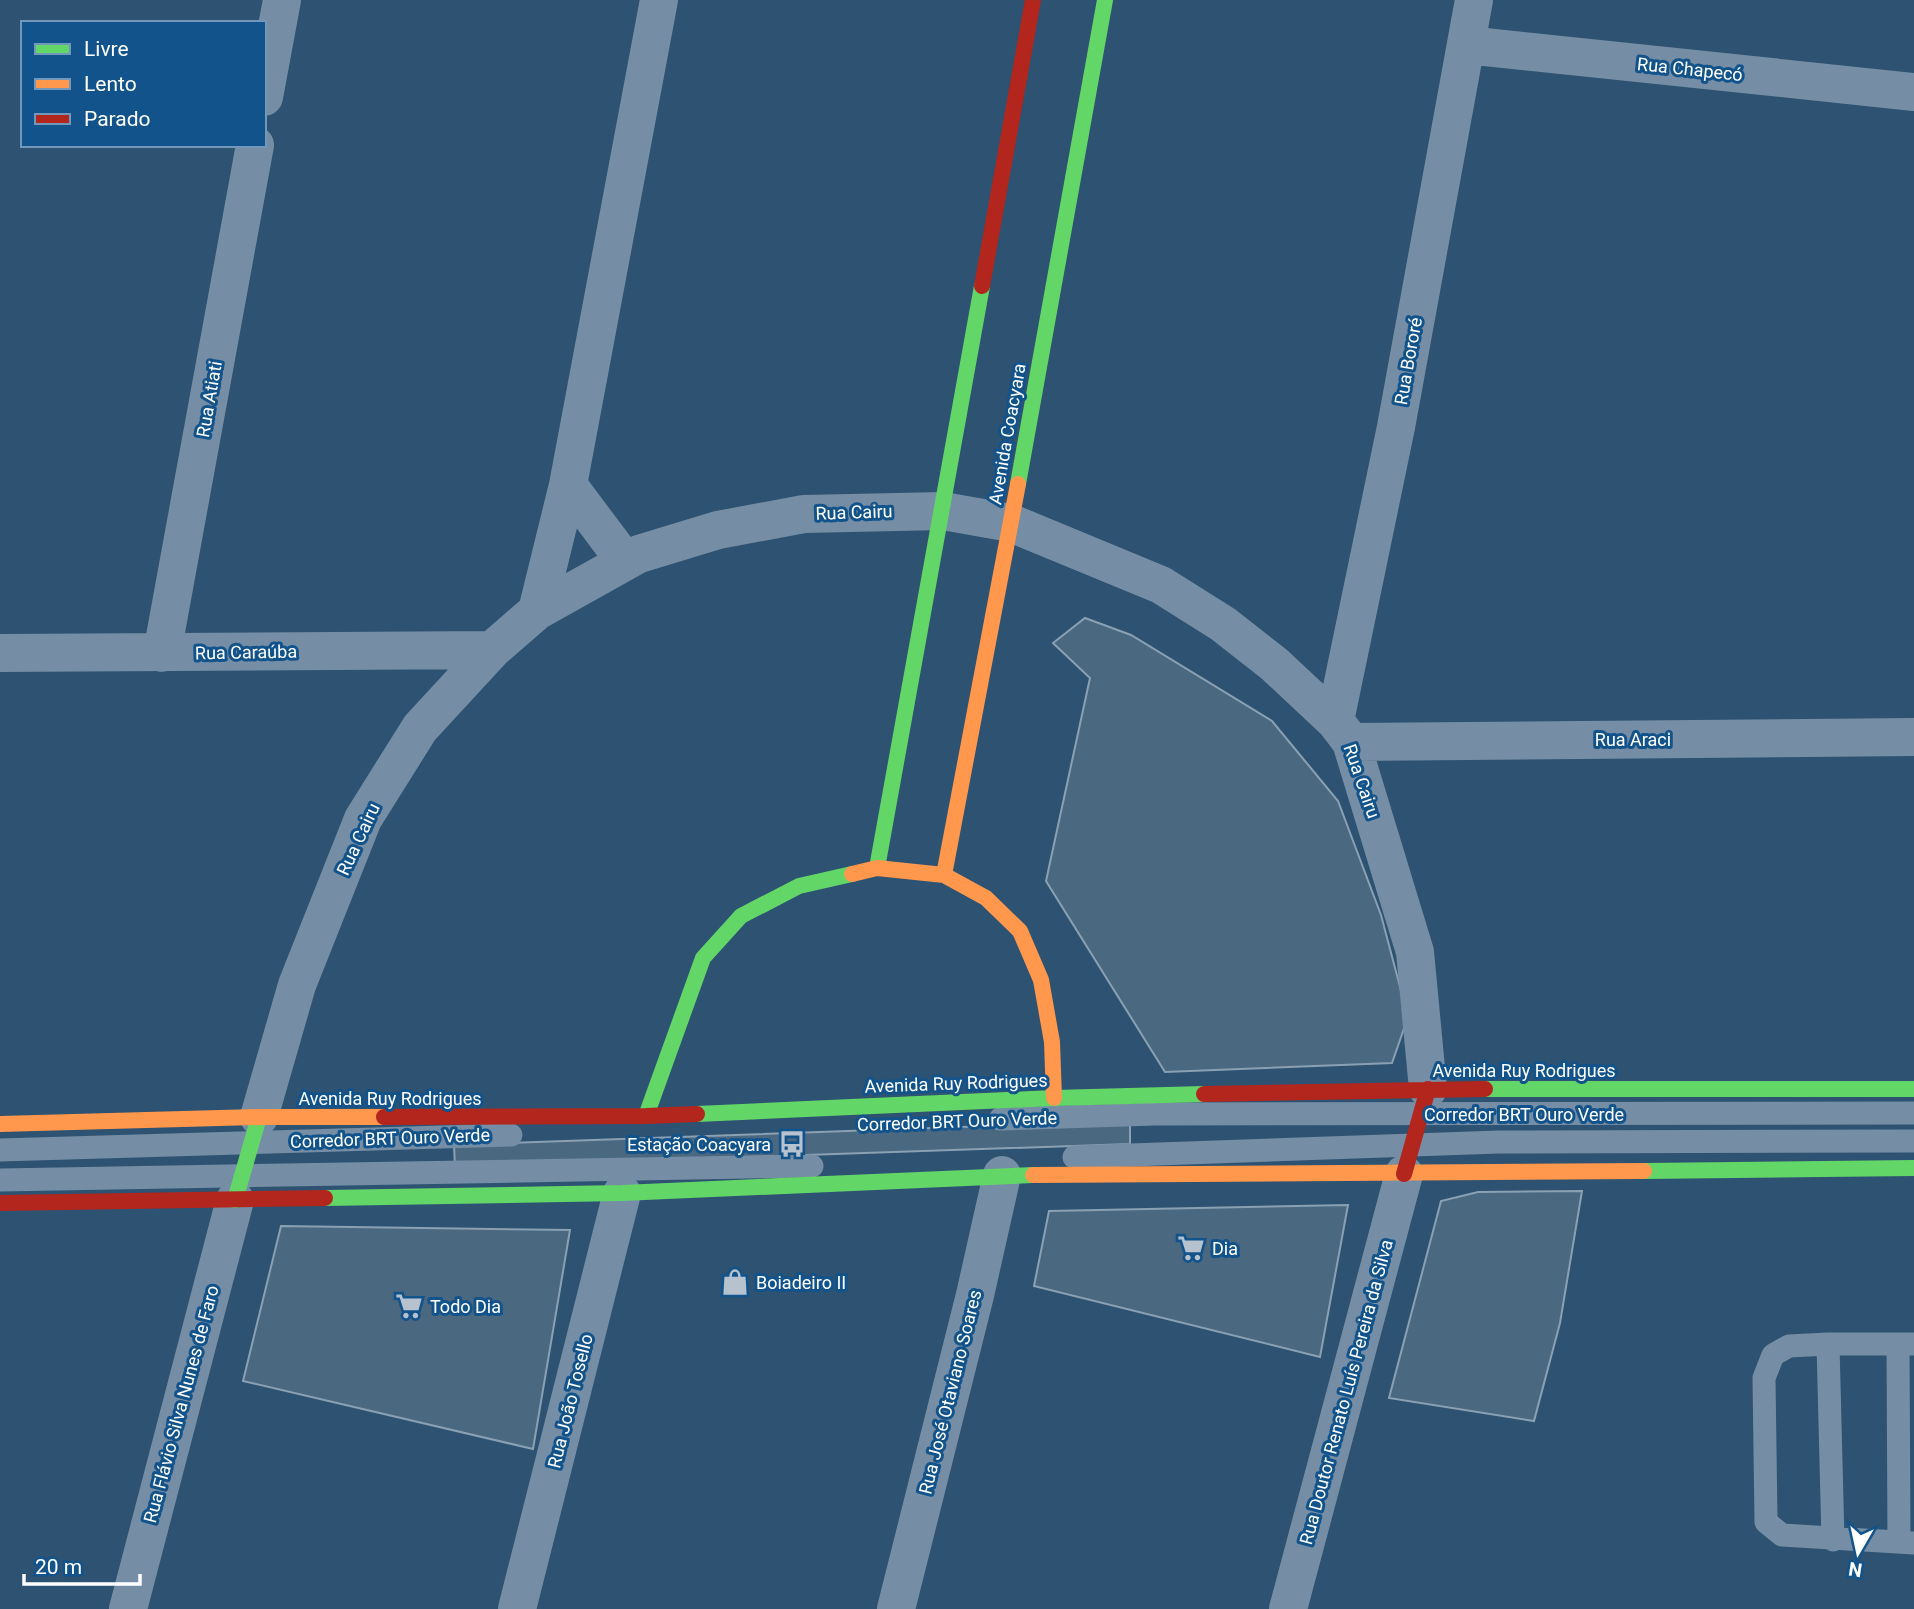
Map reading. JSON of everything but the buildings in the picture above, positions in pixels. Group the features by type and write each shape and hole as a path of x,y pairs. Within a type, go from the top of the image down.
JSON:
{"main road":[{"path":"877,867 1033,0"},
{"name":"Avenida Coacyara","path":"944,875 1011,523 1105,0"},
{"path":"646,1116 704,958 741,916 799,886 877,867 944,875 986,898 1020,931 1041,980 1052,1042 1055,1098"},
{"name":"Avenida Ruy Rodrigues","path":"0,1124 255,1130 1055,1098 1424,1102 1914,1089"},
{"path":"1408,1160 1424,1102"},
{"path":"239,1187 255,1130"},
{"path":"8,1202 239,1187 622,1193 1408,1160 1914,1168"}],"street":[{"path":"266,86 282,0"},
{"path":"537,611 568,485 659,0"},
{"name":"Rua Bororé","path":"1343,731 1474,0"},
{"name":"Rua Chapecó","path":"1466,45 1914,92"},
{"name":"Rua Atiati","path":"162,653 255,147"},
{"path":"568,485 625,561"},
{"name":"Rua Cairu","path":"255,1130 297,985 363,819 420,727 492,650 537,611 625,561 639,554 718,530 804,514 943,511 1011,523 1161,585 1223,625 1274,664 1343,731 1415,952 1424,1102"},
{"name":"Rua Caraúba","path":"0,653 492,650"},
{"name":"Rua Araci","path":"1343,731 1914,737"},
{"name":"Rua Doutor Renato Luís Pereira da Silva","path":"1287,1609 1408,1160"},
{"name":"Rua José Otaviano Soares","path":"896,1609 1002,1175"},
{"name":"Rua Flávio Silva Nunes de Faro","path":"128,1609 239,1187"},
{"name":"Rua João Tosello","path":"517,1609 622,1193"}],"lane":[{"name":"Corredor BRT Ouro Verde","path":"0,1150 255,1130 1156,1114 1424,1102 1914,1113"},
{"name":"Corredor BRT Ouro Verde","path":"0,1180 239,1187 825,1166 1408,1160 1513,1142 1914,1142"},
{"path":"0,1222 8,1202"},
{"path":"1828,1344 1833,1539"},
{"path":"1828,1344 1906,1344 1907,1543 1782,1535 1766,1522 1764,1378 1773,1354 1789,1346 1828,1344"}],"traffic: fast":[{"path":"1018,484 1105,0"},
{"path":"877,868 982,286"},
{"path":"646,1116 703,958 741,916 799,886 852,874"},
{"path":"1485,1089 1914,1089"},
{"path":"697,1114 1204,1094"},
{"path":"235,1200 259,1117"},
{"path":"1644,1171 1914,1168"},
{"path":"325,1198 622,1193 1033,1175"}],"traffic: slow":[{"path":"944,875 1018,484"},
{"path":"852,874 877,868 944,875 986,898 1020,931 1041,980 1052,1042 1054,1098"},
{"path":"0,1124 259,1117 384,1117"},
{"path":"1033,1175 1644,1171"}],"traffic: jam":[{"path":"982,286 1033,0"},
{"path":"1404,1174 1428,1089"},
{"path":"1204,1094 1485,1089"},
{"path":"384,1117 697,1114"},
{"path":"0,1203 325,1198"}],"place":[{"name":"Estação Coacyara","path":"792,1144"},
{"name":"Dia","path":"1191,1248"},
{"name":"Boiadeiro II","path":"735,1282"},
{"name":"Todo Dia","path":"409,1306"}]}
